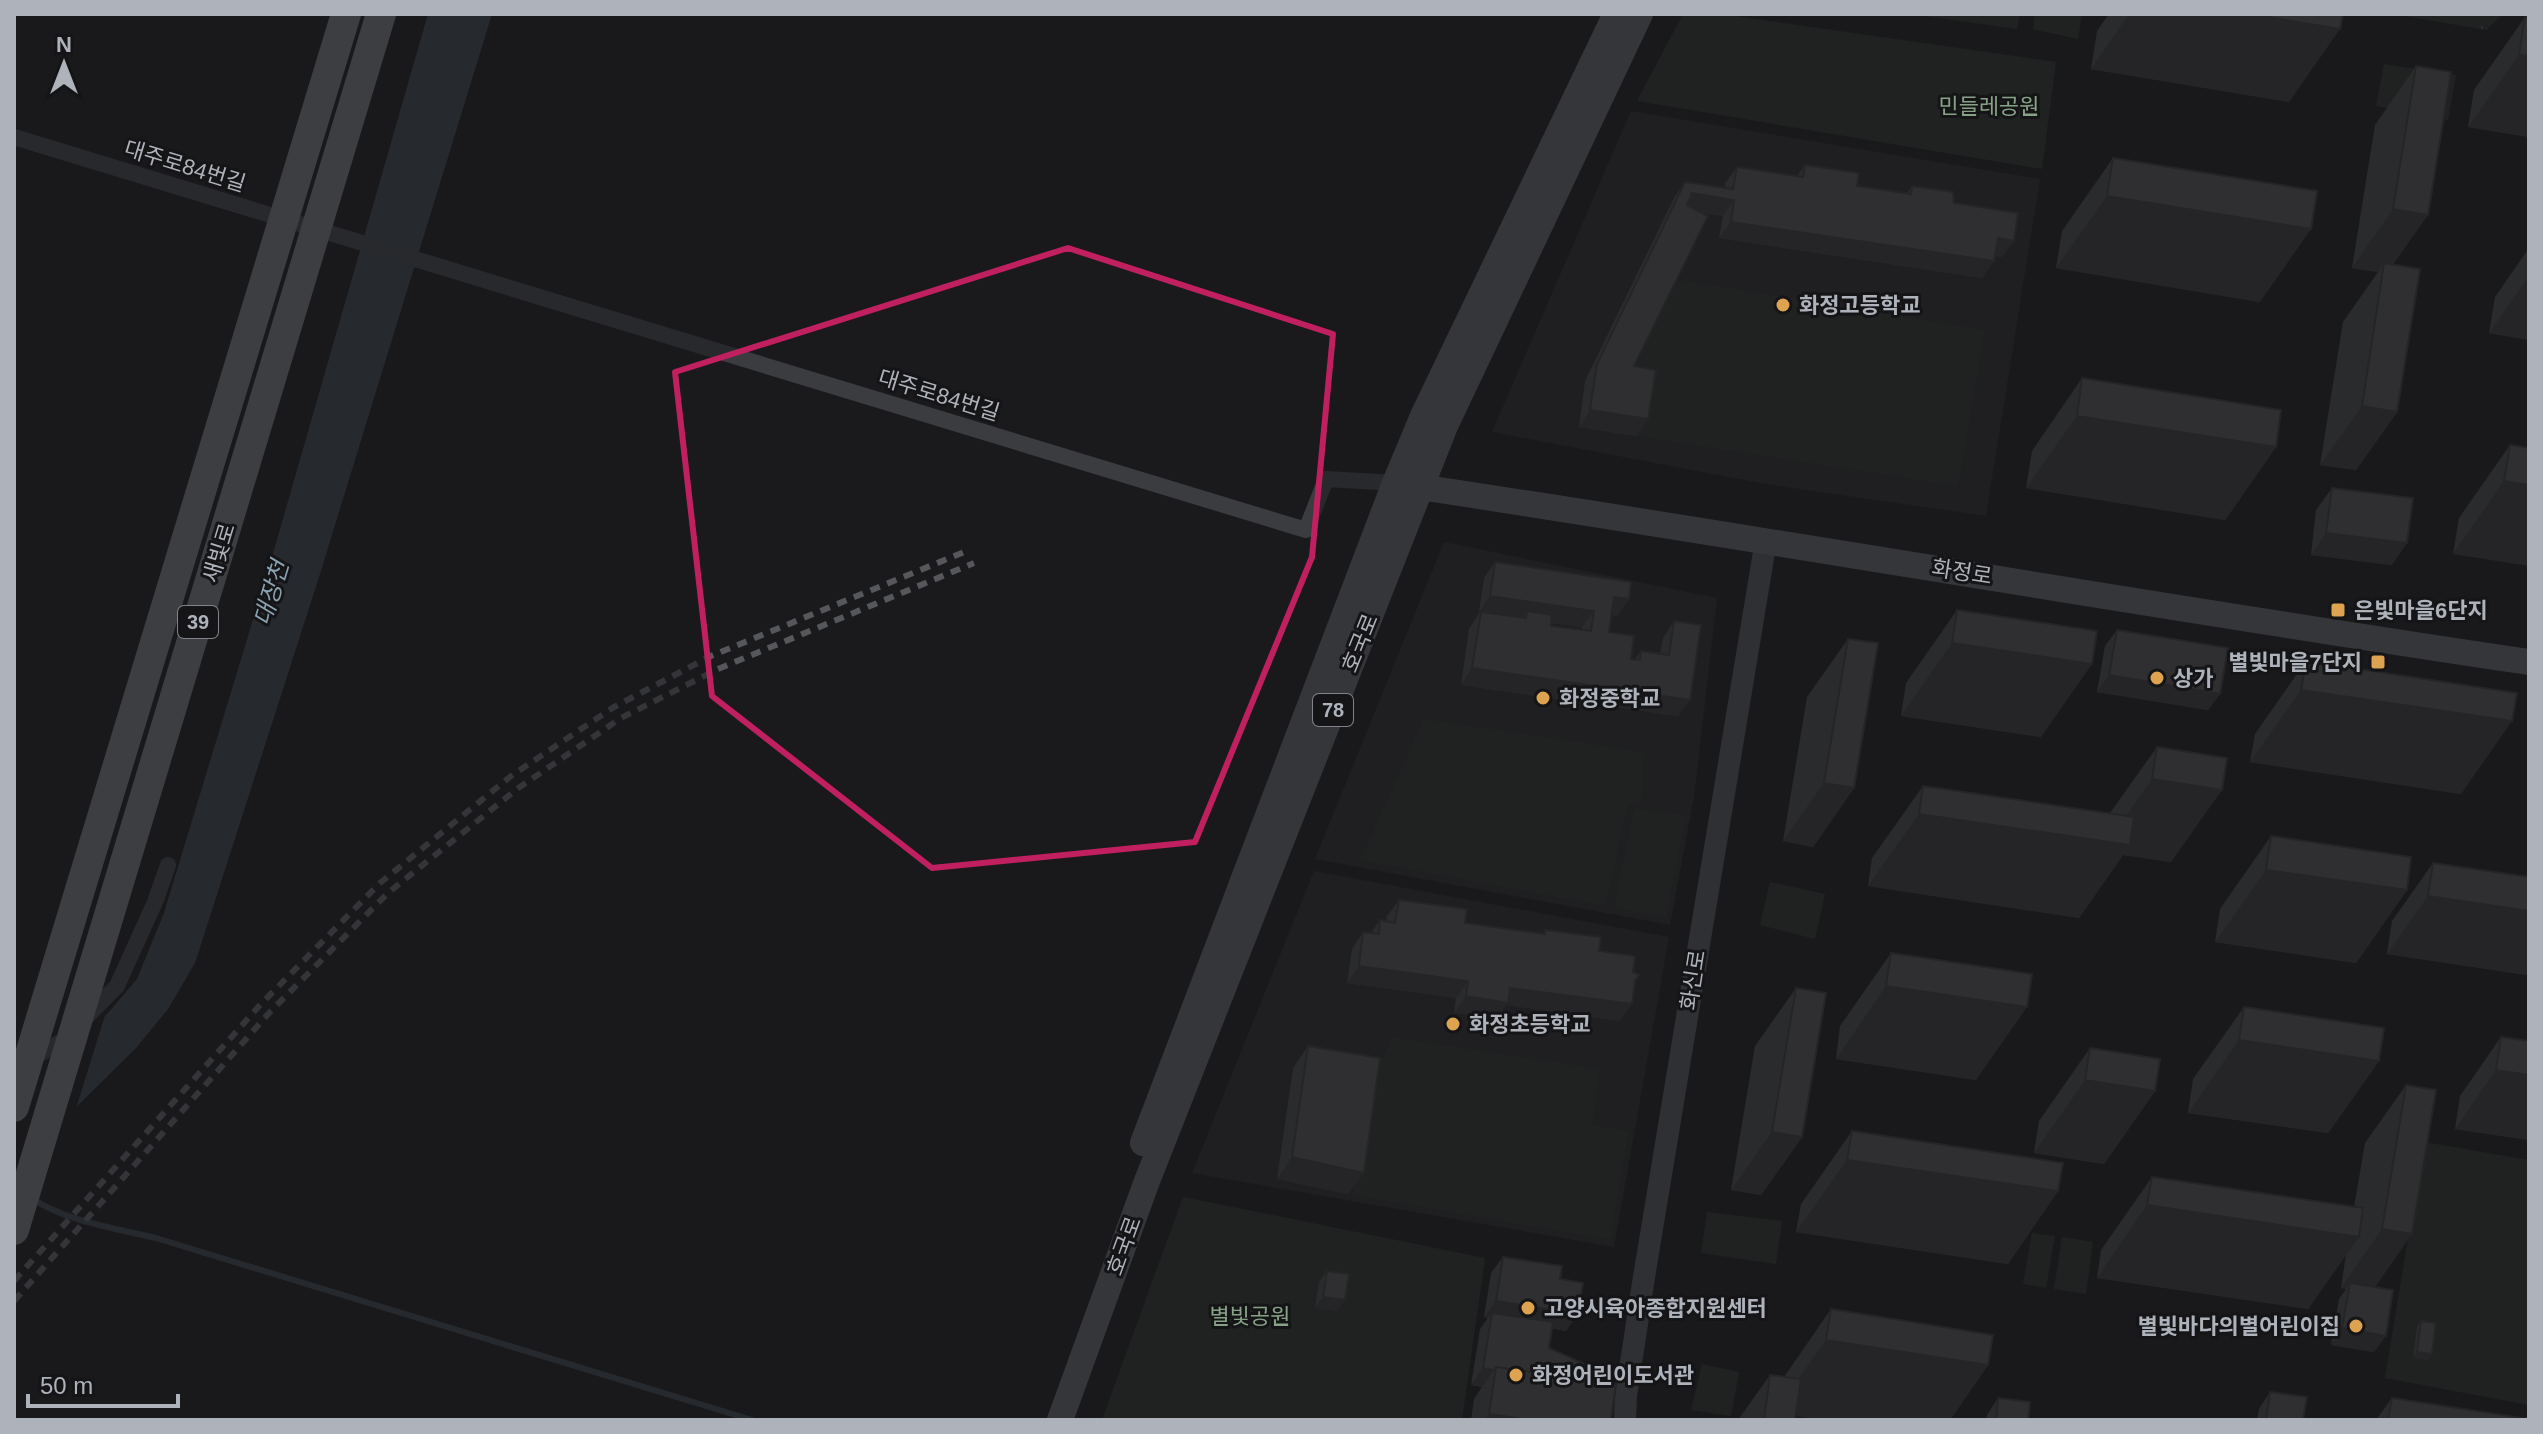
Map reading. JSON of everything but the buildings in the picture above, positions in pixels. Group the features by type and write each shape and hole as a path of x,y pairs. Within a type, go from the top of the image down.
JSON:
{"highway":[{"name":"새빛로","path":"14,1107 346,14"},
{"name":"새빛로","path":"14,1230 381,14"}],"main road":[{"name":"호국로","path":"1041,1420 1130,1177 1395,483 1423,416 1616,14"},
{"name":"호국로","path":"1060,1420 1147,1181 1445,426 1640,14"},
{"name":"화정로","path":"1395,483 1766,540 2252,622 2529,662"},
{"name":"화신로","path":"1625,1420 1644,1277 1766,540"}],"street":[{"name":"대주로84번길","path":"14,137 1306,530 1326,479 1395,483"},
{"path":"14,1069 64,1040 117,986 168,865"}],"highlighted area":[{"path":"1068,248 1333,334 1312,557 1195,842 932,868 712,696 675,372"}],"shaded area":[{"name":"화정고등학교","path":"1631,111 2040,179 1986,516 1760,483 1492,432"},
{"name":"화정중학교","path":"1444,542 1717,598 1694,797 1670,925 1315,859"},
{"name":"화정초등학교","path":"1314,871 1669,937 1614,1247 1192,1173"}],"green space":[{"name":"민들레공원","path":"1683,14 1721,14 2056,62 2042,169 1637,101"},
{"path":"1910,14 2020,14 2017,29"},
{"path":"2035,14 2082,14 2078,39 2033,29"},
{"path":"2394,14 2503,14 2486,30"},
{"path":"2384,64 2456,75 2448,120 2376,106"},
{"path":"1674,279 1985,330 1958,486 1636,436 1644,387 1623,383"},
{"path":"1424,719 1644,752 1641,804 1628,803 1606,906 1360,860"},
{"path":"1634,809 1686,815 1666,918 1614,907"},
{"path":"1770,882 1825,894 1815,939 1760,925"},
{"path":"1392,1037 1600,1069 1592,1125 1629,1131 1610,1240 1353,1195 1371,1080"},
{"path":"2424,1142 2529,1160 2529,1405 2385,1378"},
{"name":"별빛공원","path":"1183,1197 1485,1258 1462,1420 1102,1420"},
{"path":"1707,1212 1782,1221 1776,1264 1701,1253"},
{"path":"2032,1233 2055,1236 2046,1288 2023,1284"},
{"path":"2062,1237 2093,1242 2086,1294 2054,1289"},
{"path":"1702,1364 1739,1372 1731,1416 1691,1410"}],"water":[{"name":"대장천","path":"428,14 492,14 319,577 195,963 168,1009 136,1048 54,1129 71,1048 108,1013 137,979 164,913 272,557"}],"pier":[{"path":"107,1009 74,1115 57,1132 14,1156 14,1083 69,1045"}],"waterway":[{"path":"33,1199 76,1219 156,1238 752,1420"}],"railway":[{"path":"14,1281 260,1005 380,883 511,776 614,707 711,656 969,550"},
{"path":"14,1301 269,1013 388,893 517,789 621,718 718,669 974,563"}],"place":[{"name":"화정고등학교","path":"1783,305"},
{"name":"은빛마을6단지","path":"2338,610"},
{"name":"별빛마을7단지","path":"2378,662"},
{"name":"상가","path":"2157,678"},
{"name":"화정중학교","path":"1543,698"},
{"name":"화정초등학교","path":"1453,1024"},
{"name":"고양시육아종합지원센터","path":"1528,1308"},
{"name":"별빛바다의별어린이집","path":"2356,1326"},
{"name":"화정어린이도서관","path":"1516,1375"}]}
